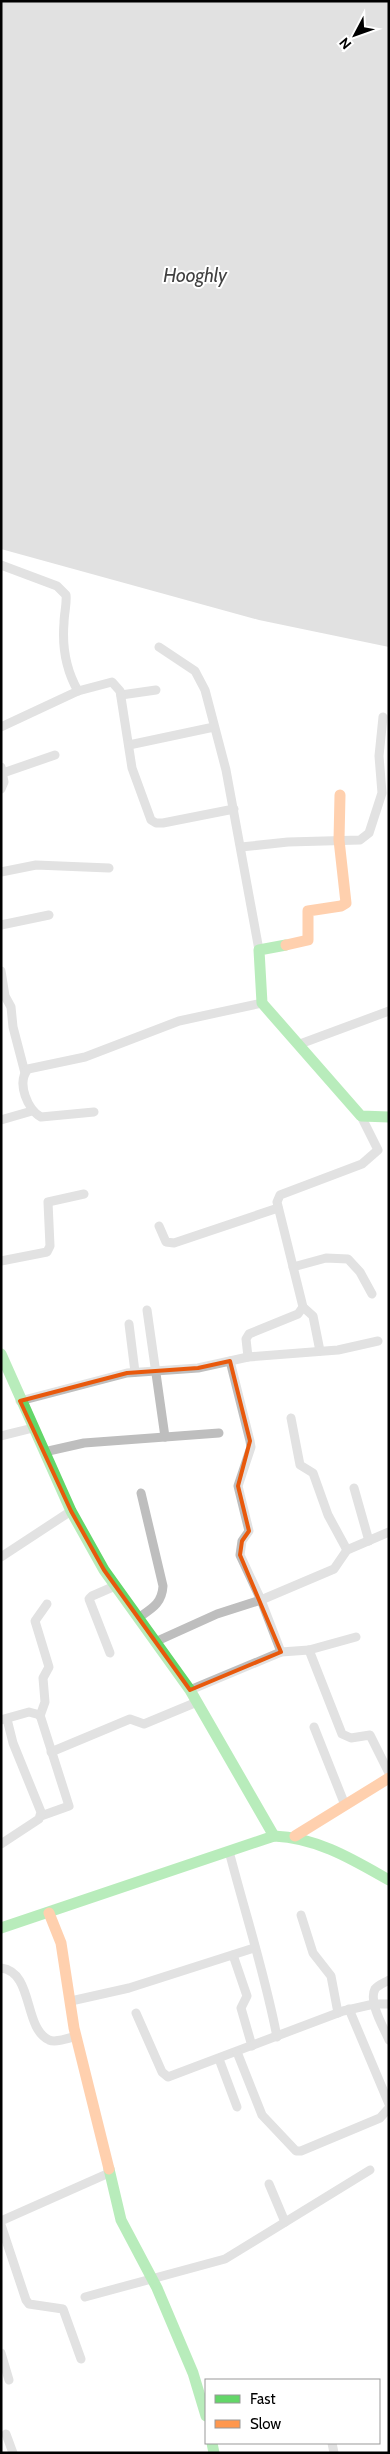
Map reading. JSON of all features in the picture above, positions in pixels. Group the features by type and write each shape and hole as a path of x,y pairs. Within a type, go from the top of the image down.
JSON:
{"street":[{"path":"1,565 57,586 66,595 64,634 66,659 71,677 78,691"},
{"path":"159,647 195,672 202,680 234,809 258,950 262,1004 281,1027 300,1044 361,1116 378,1150"},
{"path":"1,727 78,691 112,682 118,687 120,695 137,784 153,822 163,823 234,809"},
{"path":"120,695 156,690"},
{"path":"241,847 288,842 360,840 366,836 386,793 379,756 383,717"},
{"path":"129,745 214,727"},
{"path":"1,789 2,770 55,755"},
{"path":"258,950 308,940 308,911 341,906 346,903 339,840 340,795"},
{"path":"1,872 36,865 109,868"},
{"path":"1,925 49,915"},
{"path":"1,971 5,996 11,1007 13,1027 25,1073 23,1079 24,1087 28,1104 32,1111 42,1117 94,1112"},
{"path":"25,1073 28,1070 85,1057 179,1021 262,1004"},
{"path":"300,1044 389,1011"},
{"path":"1,1120 32,1111"},
{"path":"361,1116 389,1117"},
{"path":"320,1351 313,1316 303,1307 277,1202 280,1195 362,1164 378,1150 389,1148"},
{"path":"1,1262 48,1252 50,1246 48,1202 84,1194"},
{"path":"159,1226 166,1242 174,1243 278,1208"},
{"path":"293,1267 326,1258 348,1259 357,1268 372,1294"},
{"path":"248,1357 246,1339 248,1334 298,1314 303,1307"},
{"path":"148,1310 165,1437"},
{"path":"129,1324 135,1372"},
{"path":"20,1401 135,1372 198,1368 248,1357 320,1351 378,1341"},
{"path":"1,1354 20,1401 71,1511 115,1586 190,1690 274,1836"},
{"path":"230,1361 251,1447 238,1486 249,1531 242,1541 240,1555 261,1600 281,1652"},
{"path":"290,1418 300,1465 313,1473 328,1515 347,1550"},
{"path":"1,1436 33,1428"},
{"path":"44,1452 84,1443 219,1433"},
{"path":"354,1488 369,1541"},
{"path":"138,1618 158,1604 163,1595 163,1586 141,1493"},
{"path":"1,1557 71,1511"},
{"path":"155,1642 217,1614 261,1600 334,1568 347,1550 389,1532"},
{"path":"110,1653 89,1599 115,1586"},
{"path":"40,1716 45,1702 43,1678 50,1667 35,1621 47,1604"},
{"path":"190,1690 281,1652 310,1650 356,1637"},
{"path":"310,1650 342,1734 351,1738 370,1735 389,1773"},
{"path":"51,1752 130,1719 144,1724 197,1702"},
{"path":"1,1844 41,1816 69,1806 40,1716 35,1712 29,1712 4,1720 41,1816"},
{"path":"314,1727 345,1806"},
{"path":"295,1836 389,1778"},
{"path":"1,1928 274,1836 295,1836 321,1843 389,1880"},
{"path":"229,1851 254,1948 268,1990 277,2036"},
{"path":"49,1913 60,1943 76,2036 121,2220 152,2278 193,2373 205,2413"},
{"path":"301,1915 314,1953 331,1976 338,2013"},
{"path":"71,2001 129,1988 254,1948"},
{"path":"233,1955 247,1996 242,2008 252,2046"},
{"path":"1,1968 16,1973 22,1983 28,2006 46,2038 55,2041 76,2036"},
{"path":"389,1980 377,1987 374,1993 374,2004 389,2040"},
{"path":"136,2013 162,2072 168,2077 349,2009 374,2004 389,2004"},
{"path":"349,2009 389,2104"},
{"path":"237,2052 262,2116 296,2151 301,2151 380,2118 389,2108"},
{"path":"219,2059 237,2107"},
{"path":"85,2297 226,2259 370,2170"},
{"path":"1,2221 109,2173"},
{"path":"269,2184 286,2222"},
{"path":"1,2226 26,2300 29,2304 63,2309 81,2359"},
{"path":"1,2353 9,2380"},
{"path":"6,2434 12,2453"}],"highlighted area":[{"path":"230,1361 250,1441 238,1486 249,1531 242,1541 240,1555 281,1652 190,1690 104,1570 71,1511 20,1401 127,1373 198,1368"}],"water":[{"name":"Hooghly","path":"1,1 389,1 389,647 259,620 1,549"}],"traffic: fast":[{"path":"286,945 259,950 262,1003 361,1116 389,1117"},
{"path":"1,1354 71,1511 104,1570 190,1690 274,1836"},
{"path":"1,1928 274,1836 320,1845 348,1857 389,1880"},
{"path":"109,2169 121,2220 157,2288 193,2373 205,2413"},
{"path":"212,2444 214,2453"}],"traffic: slow":[{"path":"286,945 308,940 308,911 341,906 346,903 339,840 340,795"},
{"path":"295,1836 389,1778"},
{"path":"49,1913 61,1943 74,2028 109,2169"}]}
